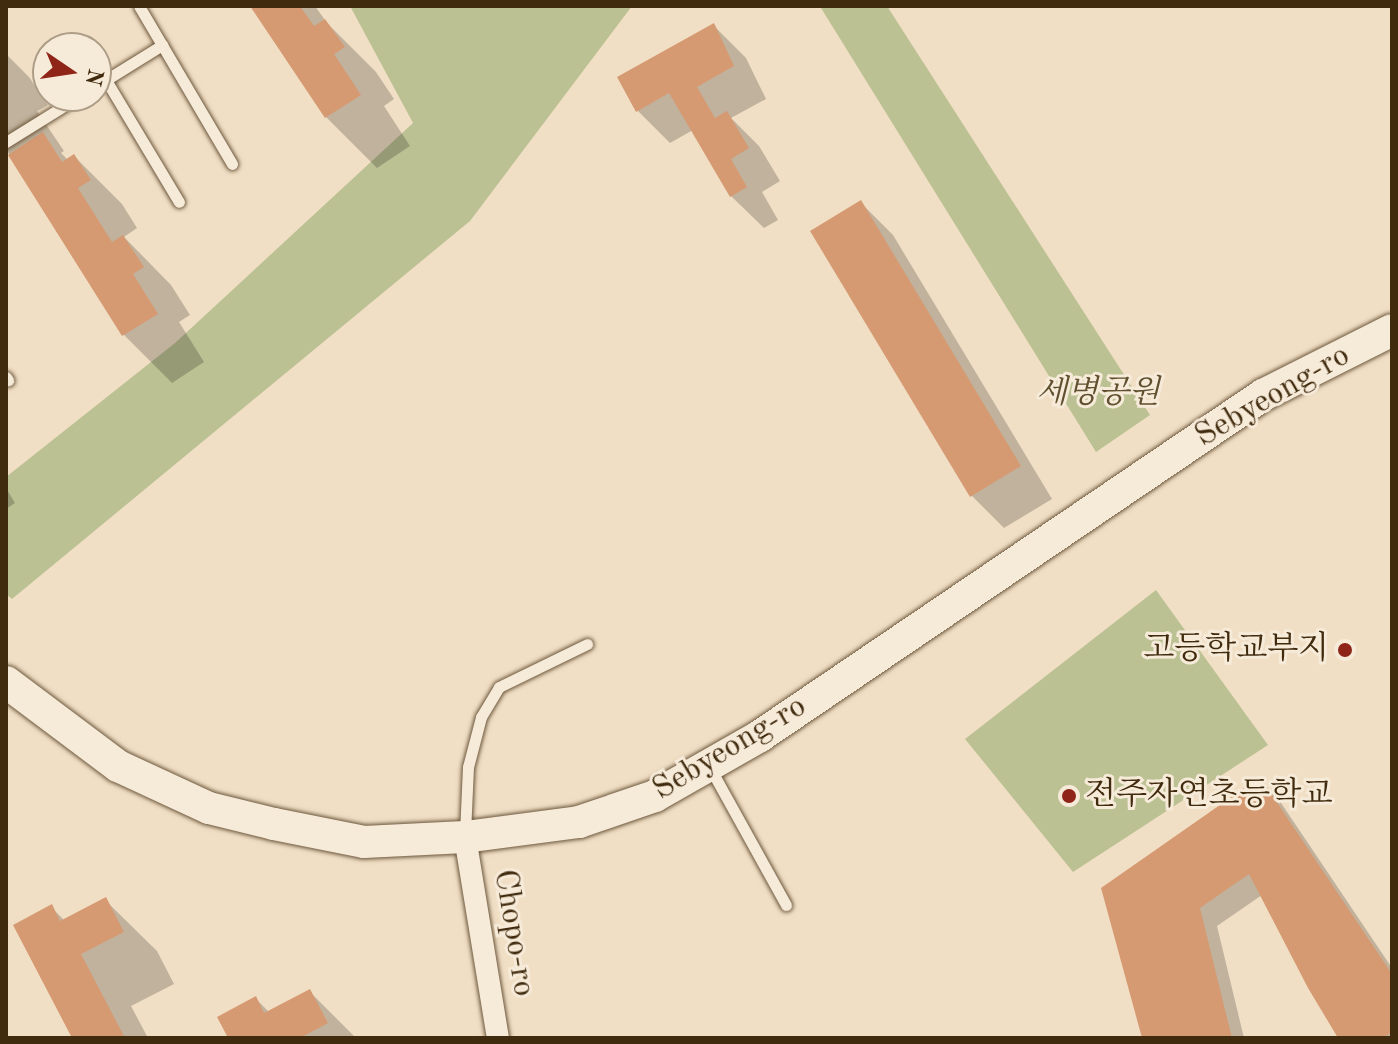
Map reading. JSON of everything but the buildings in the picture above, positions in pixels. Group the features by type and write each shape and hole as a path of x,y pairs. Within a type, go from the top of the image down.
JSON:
{"street":[{"name":"Sebyeong-ro","path":"6,682 118,766 209,808 364,842 465,837 579,822 655,796 760,736 1263,395 1392,330"},
{"name":"Chopo-ro","path":"465,837 498,1038"}],"lane":[{"path":"139,6 232,164"},
{"path":"112,76 162,45"},
{"path":"112,100 179,202"},
{"path":"6,142 54,112"},
{"path":"465,837 469,758 481,717 499,687 587,644"},
{"path":"709,765 786,905"}],"green space":[{"path":"350,6 632,6 470,221 12,599 6,594 6,477 175,343 413,123"},
{"name":"세병공원","path":"814,6 887,6 1150,415 1096,452 821,8"},
{"path":"1156,590 1268,745 1073,872 965,739"}],"place":[{"name":"고등학교부지","path":"1345,650"},
{"name":"전주자연초등학교","path":"1069,796"}]}
